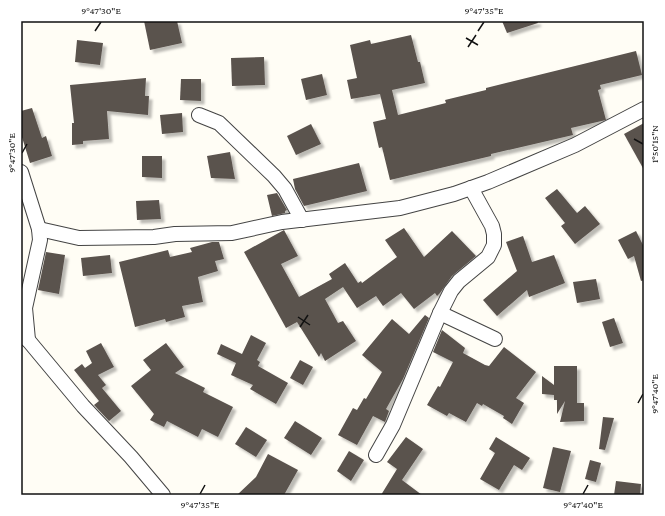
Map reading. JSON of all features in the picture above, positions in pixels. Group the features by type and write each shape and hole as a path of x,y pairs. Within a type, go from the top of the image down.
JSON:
{"street":[{"path":"39,229 79,238 154,237 175,234 232,233 282,222 400,208 454,194 525,167 575,144 644,109"},
{"path":"199,115 219,123 274,176 285,189 302,220"},
{"path":"21,172 39,229 40,240 23,310 24,338 83,406 131,457 163,495"},
{"path":"376,455 393,425 440,313 452,291 459,281 488,256 494,245 492,226 471,188"},
{"path":"440,313 495,339"}],"building":[{"path":"144,21 177,21 182,43 150,50"},
{"path":"502,21 537,21 538,23 507,33"},
{"path":"411,35 425,83 392,90 398,115 446,103 445,100 486,90 486,88 636,51 642,75 600,85 601,89 598,90 606,120 571,128 573,135 390,180 382,147 379,148 373,122 386,119 380,94 351,99 347,80 357,78 350,45 370,40 371,44"},
{"path":"77,40 103,43 100,65 75,62"},
{"path":"264,57 265,85 232,86 231,58"},
{"path":"322,74 327,95 306,100 301,79"},
{"path":"146,78 145,96 149,96 148,115 107,111 109,139 83,141 83,144 72,145 72,123 74,123 70,85"},
{"path":"181,79 201,79 201,101 180,100"},
{"path":"32,108 42,138 46,136 52,156 30,163 21,134 21,111"},
{"path":"182,113 183,132 162,134 160,115"},
{"path":"644,123 644,170 624,134"},
{"path":"311,124 321,144 296,155 287,136"},
{"path":"230,152 235,179 211,178 207,156"},
{"path":"142,156 162,156 162,178 142,177"},
{"path":"359,163 367,191 304,206 295,189 293,179"},
{"path":"557,189 577,213 585,206 600,224 575,244 561,226 565,223 545,198"},
{"path":"277,193 287,210 285,213 272,216 267,195"},
{"path":"159,200 161,219 137,220 136,201"},
{"path":"404,228 424,257 452,231 476,256 452,276 437,296 435,293 414,309 401,293 383,306 376,296 357,308 343,287 325,299 338,323 343,321 356,341 325,361 321,353 319,357 297,322 286,328 244,252 284,230 298,256 281,264 299,297 332,279 329,274 345,263 358,283 361,281 362,283 397,257 385,240"},
{"path":"636,231 644,247 644,280 641,281 634,256 628,259 618,240"},
{"path":"523,236 532,262 554,255 565,283 529,297 527,290 497,316 483,300 517,271 506,242"},
{"path":"212,242 219,242 224,259 215,261 218,271 198,277 203,302 182,306 185,317 166,322 165,319 135,327 119,262 168,250 170,257 192,252 190,248"},
{"path":"46,252 65,255 59,294 38,290"},
{"path":"110,255 112,273 83,276 81,258"},
{"path":"596,279 600,299 577,303 573,282"},
{"path":"425,315 429,318 403,379 386,409 389,411 385,422 373,416 357,445 338,435 353,408 357,410 364,398 366,399 382,372 362,355 392,319 409,334"},
{"path":"614,318 623,343 610,347 602,322"},
{"path":"442,330 465,348 463,353 485,365 489,366 504,347 536,372 516,398 524,403 512,424 503,418 504,416 483,404 482,406 477,403 466,422 449,413 447,416 427,405 438,386 440,387 453,362 433,352"},
{"path":"251,335 266,343 257,360 260,362 258,366 288,383 276,404 250,389 253,385 231,375 236,363 217,354 221,344 242,354"},
{"path":"101,343 114,367 98,375 106,385 102,388 121,411 109,421 94,405 99,401 74,370 82,364 85,368 92,363 86,351"},
{"path":"166,343 184,367 175,373 205,388 203,392 233,407 218,437 202,429 198,437 167,421 164,427 150,420 154,414 131,386 151,370 143,360"},
{"path":"300,360 313,367 303,385 290,378"},
{"path":"554,366 577,366 577,403 584,403 584,421 560,422 565,401 557,414 557,400 554,400 554,395 542,394 542,376 554,385"},
{"path":"603,417 614,418 605,450 599,449"},
{"path":"295,421 322,438 311,455 284,438"},
{"path":"246,427 267,440 256,457 235,444"},
{"path":"406,437 423,449 402,480 422,495 381,495 397,469 387,462"},
{"path":"496,437 530,458 522,470 514,465 499,490 480,479 495,453 489,449"},
{"path":"553,447 571,451 560,492 543,488"},
{"path":"349,451 364,460 351,481 337,471"},
{"path":"268,454 298,470 284,495 237,495 256,477"},
{"path":"590,460 601,463 596,482 585,479"},
{"path":"616,481 641,484 640,495 614,495"}]}
